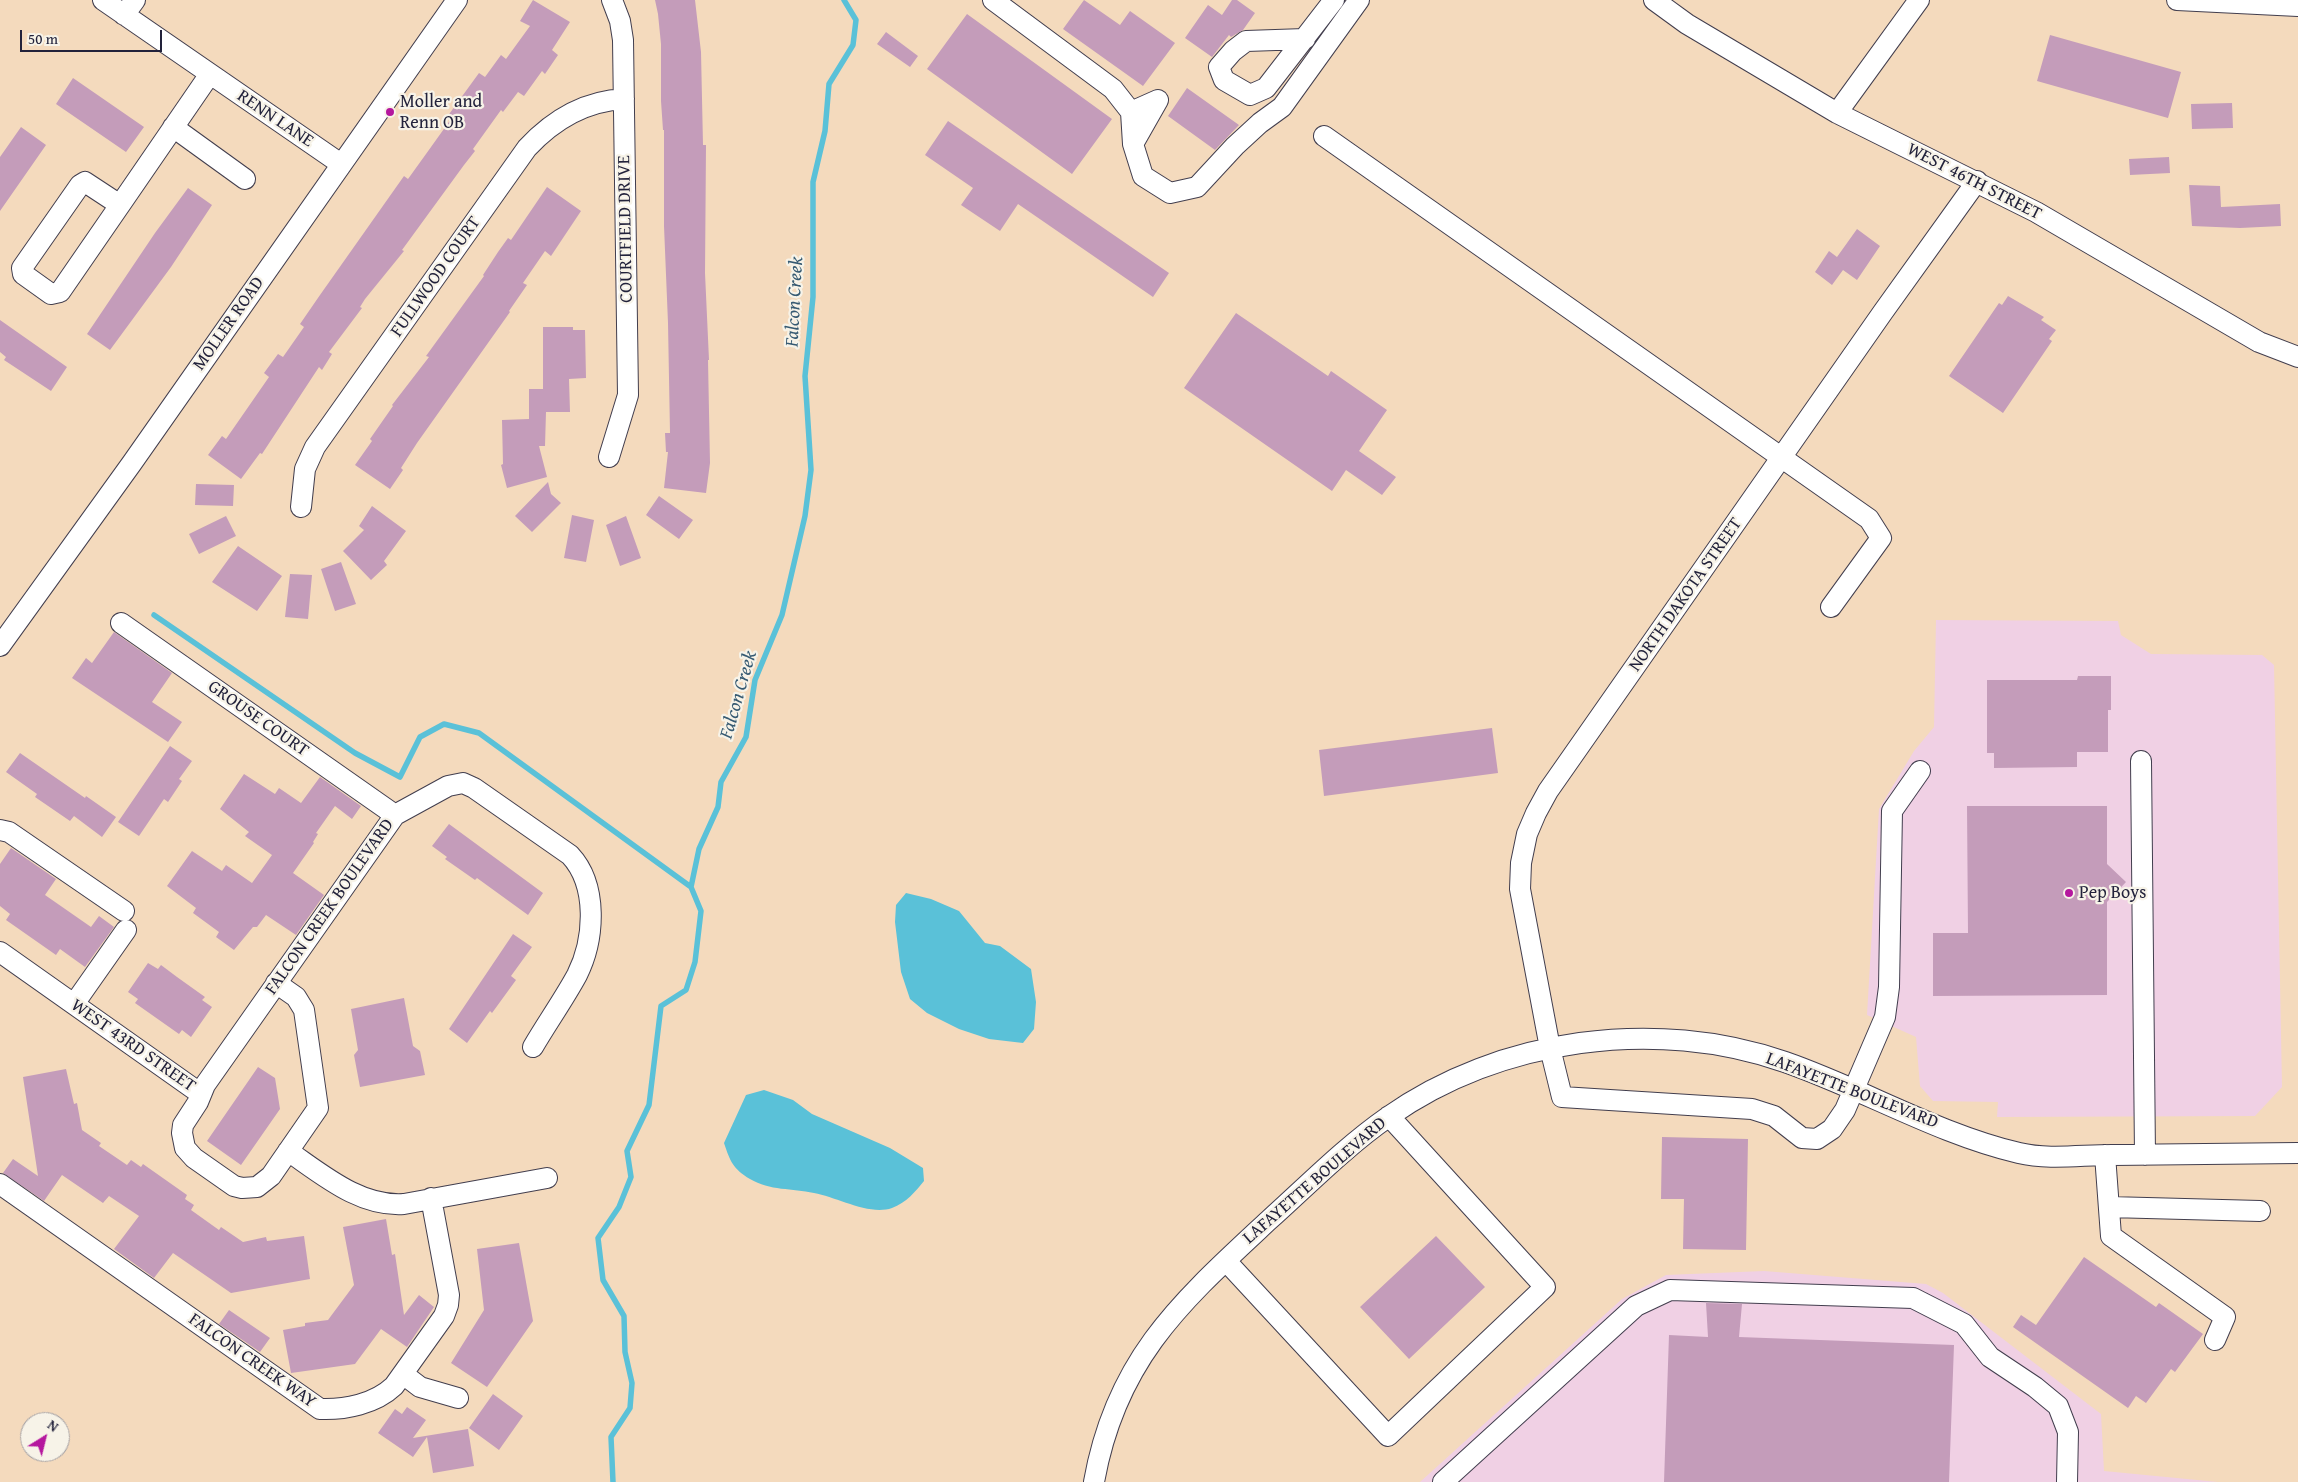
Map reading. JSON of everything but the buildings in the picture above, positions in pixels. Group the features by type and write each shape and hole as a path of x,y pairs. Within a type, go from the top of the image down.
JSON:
{"street":[{"name":"RENN LANE","path":"103,0 130,7 210,74 341,164"},
{"name":"MOLLER ROAD","path":"0,646 132,463 457,0"},
{"name":"COURTFIELD DRIVE","path":"609,457 628,395 624,40 612,0"},
{"path":"994,0 1113,89 1131,112 1133,144 1144,176 1170,192 1197,187 1235,146 1260,123 1282,107 1360,0"},
{"path":"1305,39 1334,0"},
{"name":"WEST 46TH STREET","path":"1654,0 1687,24 1837,113 2036,212 2259,342 2298,357"},
{"path":"1837,113 1919,0"},
{"path":"2177,0 2298,6"},
{"path":"120,205 86,182 82,183 22,268 23,274 51,294 58,294 120,205 210,74"},
{"name":"FULLWOOD COURT","path":"301,507 305,468 315,447 527,148 542,132 565,115 596,103 624,99"},
{"path":"1131,112 1158,100 1133,144"},
{"path":"173,127 245,179"},
{"path":"1324,136 1868,519 1881,538 1831,607"},
{"name":"NORTH DAKOTA STREET","path":"1854,1090 1845,1110 1832,1129 1817,1139 1802,1138 1774,1116 1752,1109 1562,1097 1550,1048 1521,898 1521,863 1529,830 1548,791 1877,320 1977,181"},
{"name":"GROUSE COURT","path":"121,623 394,815"},
{"path":"2140,761 2145,1155"},
{"path":"1854,1090 1885,1017 1889,987 1892,811 1920,771"},
{"name":"FALCON CREEK BOULEVARD","path":"201,1094 205,1084 394,815 448,786 463,783 474,788 570,854 580,868 588,894 589,930 577,975 532,1046"},
{"path":"0,830 9,832 125,920 74,1004"},
{"name":"WEST 43RD STREET","path":"0,952 201,1094 183,1125 184,1148 194,1158 234,1186 249,1188 261,1184 271,1176 288,1152"},
{"path":"276,983 296,997 304,1010 318,1103 316,1112 288,1152 339,1186 377,1203 404,1204 547,1178"},
{"name":"LAFAYETTE BOULEVARD","path":"1094,1482 1105,1434 1116,1405 1136,1366 1159,1330 1179,1306 1226,1261 1339,1156 1389,1116 1458,1078 1499,1062 1550,1048 1576,1043 1645,1038 1693,1042 1740,1050 1778,1060 1980,1142 2018,1153 2044,1156 2298,1153"},
{"path":"1226,1261 1388,1436 1545,1287 1389,1116"},
{"path":"2106,1155 2110,1236 2226,1317 2216,1340"},
{"name":"FALCON CREEK WAY","path":"0,1184 320,1409 366,1403 384,1394 394,1386 444,1316 449,1295 431,1198"},
{"path":"2109,1207 2260,1211"},
{"path":"1443,1482 1636,1306 1670,1290 1913,1298 1964,1324 1990,1357 2035,1387 2058,1406 2068,1432 2067,1482"},
{"path":"402,1374 420,1387 458,1398"}],"shaded area":[{"path":"1936,620 2118,621 2121,635 2151,654 2262,655 2274,665 2282,1087 2255,1116 1997,1117 1998,1102 1933,1101 1920,1086 1916,1037 1867,1015 1879,809 1914,751 1934,727"},
{"path":"1764,1271 1926,1284 1943,1293 2101,1414 2104,1471 2218,1482 1420,1482 1622,1299 1666,1275"}],"water":[{"path":"906,893 931,899 959,911 985,943 1000,946 1031,969 1036,1002 1034,1029 1023,1043 989,1039 959,1029 927,1013 910,999 901,972 895,922 896,905"},
{"path":"764,1090 793,1100 812,1114 890,1148 923,1168 924,1181 902,1203 892,1208 873,1210 806,1191 765,1186 750,1179 733,1164 724,1143 746,1095"}],"waterway":[{"name":"Falcon Creek","path":"613,1482 611,1437 630,1408 632,1383 625,1352 624,1316 603,1280 598,1238 619,1207 631,1177 627,1151 649,1105 661,1006 686,990 695,962 701,911 691,887 699,849 718,807 721,782 746,737 755,680 782,615 805,516 811,470 805,376 813,297 813,182 825,131 829,84 853,45 856,20 844,0"},
{"path":"154,615 355,753 400,777 420,737 444,724 479,733 691,887"}],"place":[{"name":"Moller and Renn OB","path":"390,112"},
{"name":"Pep Boys","path":"2069,893"}]}
